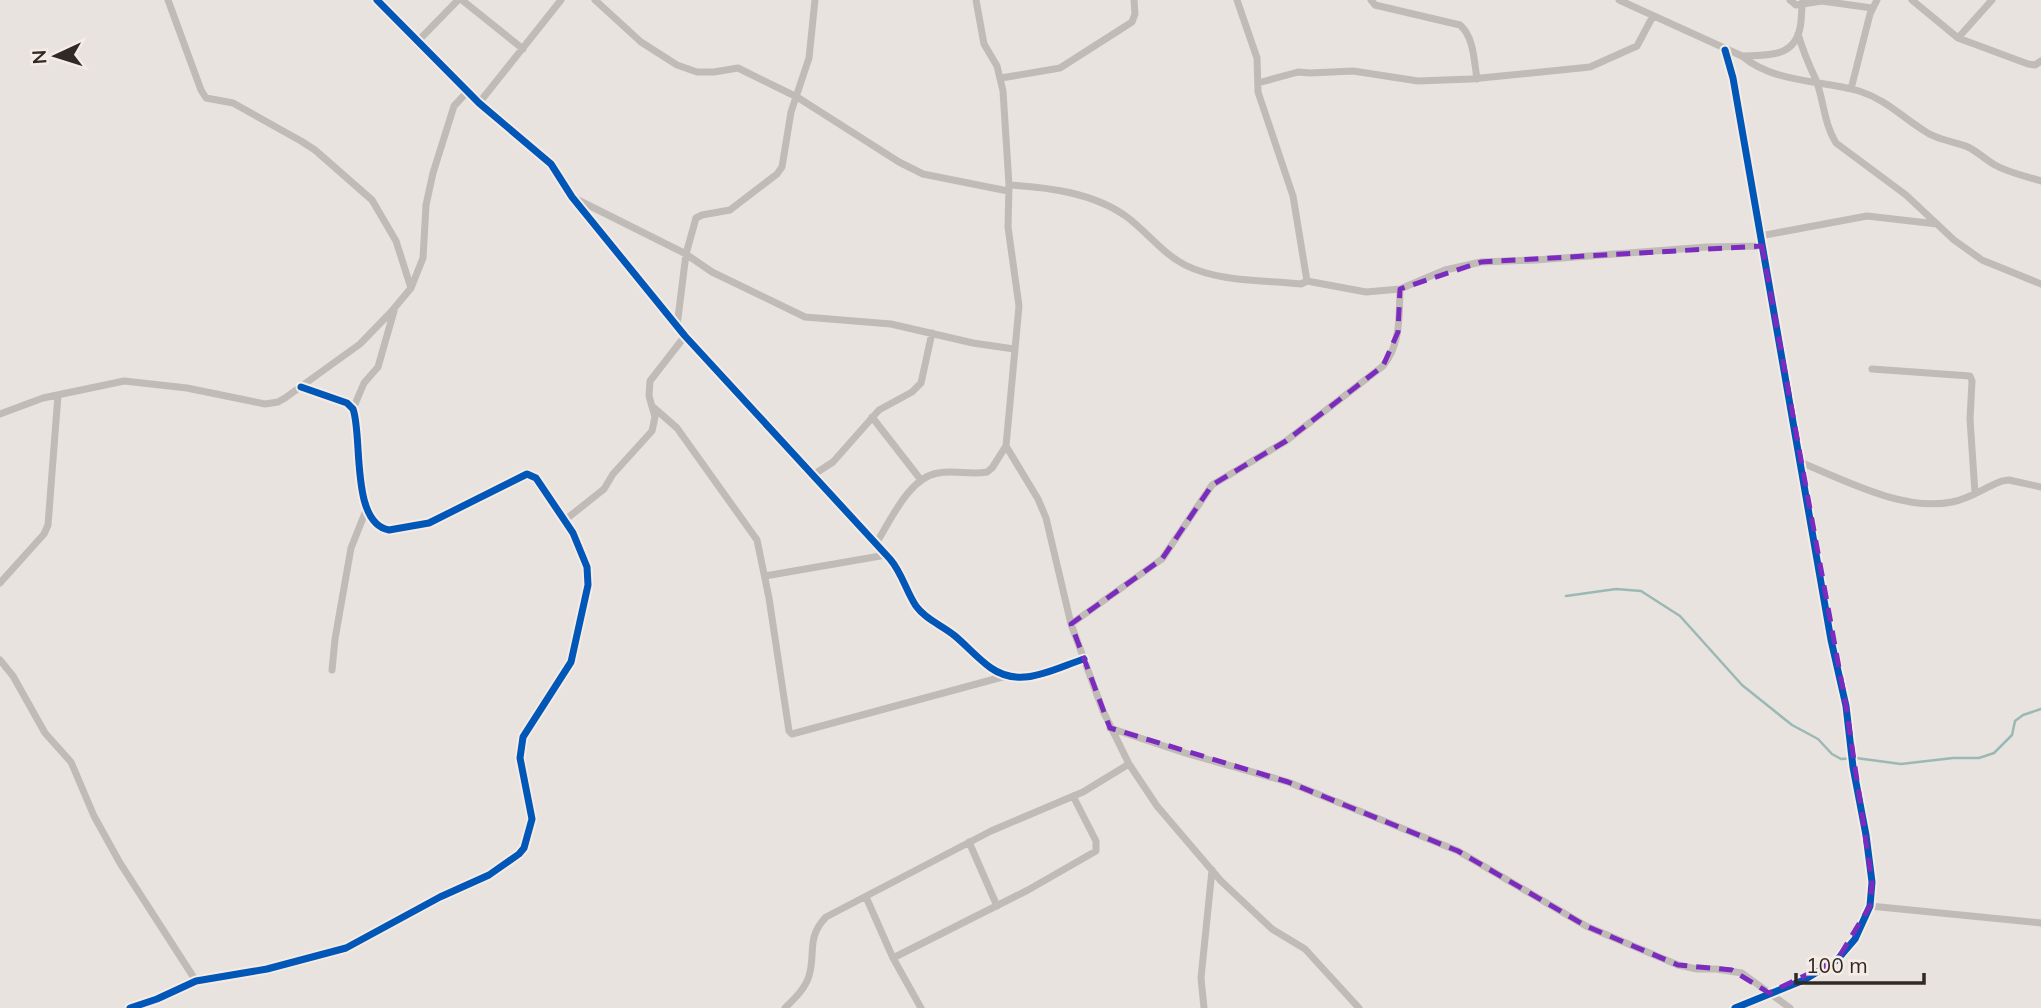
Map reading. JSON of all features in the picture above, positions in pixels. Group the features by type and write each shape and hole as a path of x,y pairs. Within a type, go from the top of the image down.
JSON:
{"street":[{"path":"168,0 206,98 233,103 301,141 372,200 396,240 411,288"},
{"path":"377,0 480,103 551,164 572,197 685,336 886,555 924,616 945,628 991,668 1013,679 1030,678 1084,659"},
{"path":"418,41 460,0 523,49"},
{"path":"480,103 561,0"},
{"path":"594,0 641,42 677,65 706,72 738,68 797,97 899,162 923,174 1008,188 1040,187 1109,205 1129,218 1161,249 1185,265 1216,275 1301,284 1307,281 1366,292 1400,289 1445,270 1481,262 1707,247 1762,246"},
{"path":"677,326 686,254 699,216 730,210 777,174 782,167 787,125 809,58 815,0"},
{"path":"875,545 914,485 940,472 987,472 1006,446 1019,306 1018,289 1008,227 1001,78 998,66 984,44 976,0"},
{"path":"1001,78 1051,71 1066,65 1132,22 1135,14 1134,0"},
{"path":"1237,0 1257,58 1258,83 1293,197 1307,281"},
{"path":"1371,0 1375,5 1460,25 1467,30 1477,79"},
{"path":"1619,0 1742,56 1768,73 1851,89 1882,100 1924,132 1968,147 1996,166 2041,181"},
{"path":"1790,0 1796,5 1822,1 1872,8"},
{"path":"1851,89 1872,8 1877,0"},
{"path":"1912,0 1958,38 2028,64 2035,65 2041,61"},
{"path":"1958,38 1992,0"},
{"path":"1742,56 1785,51 1790,48 1798,34 1802,3"},
{"path":"1258,83 1298,72 1310,74 1353,71 1418,81 1477,79 1597,65 1637,46 1653,16"},
{"path":"1798,34 1816,81 1829,132 1836,143 1906,195 1982,260 2040,284 2041,274"},
{"path":"1726,50 1831,640 1846,706 1872,882 1870,906 1855,939 1837,960 1804,981 1735,1008"},
{"path":"0,414 58,395 124,381 187,388 273,404 301,387 360,344 411,288 423,258 425,205 433,173 454,106 468,91"},
{"path":"572,197 686,254 712,272 805,317 891,324 1014,349"},
{"path":"1760,236 1867,216 1938,224"},
{"path":"1071,624 1162,559 1212,485 1286,441 1383,366 1393,354 1398,332 1400,289"},
{"path":"130,1008 197,981 267,969 346,948 440,897 489,875 519,854 527,840 532,819 520,758 523,737 571,662 588,585 584,561 565,520 536,478 527,474 429,523 383,529 377,526 361,491 353,409 364,383 378,367 395,308"},
{"path":"813,475 833,462 872,417 896,399 912,392 921,383 932,333"},
{"path":"565,520 604,489 613,474 652,431 655,425 649,396 650,381 685,336"},
{"path":"1872,369 1970,376 1975,493"},
{"path":"301,387 347,403 353,409"},
{"path":"0,583 44,534 48,525 58,395"},
{"path":"653,407 677,428 757,540 789,731 792,734 1006,676"},
{"path":"872,417 921,480"},
{"path":"1006,446 1038,499 1046,518 1071,624 1110,728 1129,764 1157,806 1212,870 1272,929 1305,949 1359,1008"},
{"path":"1800,462 1876,493 1929,505 1954,502 2002,481 2041,487"},
{"path":"332,670 332,654 351,548 367,508"},
{"path":"765,576 886,555"},
{"path":"0,660 13,676 45,733 71,762 94,816 120,863 197,981"},
{"path":"1110,728 1185,753 1288,782 1458,851 1586,926 1678,965 1742,973 1790,1008"},
{"path":"785,1008 800,992 809,976 812,940 817,926 826,917 969,842 1073,796 1129,764"},
{"path":"893,958 997,906 1096,851 1096,841 1073,796"},
{"path":"969,842 997,906"},
{"path":"1203,1008 1201,978 1212,870"},
{"path":"866,897 893,958 921,1008"},
{"path":"1870,906 2041,923"}],"highlighted area":[{"path":"1762,246 1846,706 1872,882 1870,906 1837,960 1769,993 1732,970 1678,965 1586,926 1458,851 1288,782 1110,728 1071,624 1162,559 1212,485 1286,441 1383,366 1398,332 1400,289 1481,262"}],"waterway":[{"path":"1566,596 1616,589 1641,591 1680,616 1742,685 1792,725 1818,739 1832,754 1841,759 1856,758 1901,764 1979,758 1994,753 2012,735 2015,721 2041,709"}],"cycle path":[{"path":"377,0 479,103 551,164 572,197 685,336 890,559 916,606 924,615 1002,674 1014,677 1037,675 1084,659"},
{"path":"1725,50 1733,78 1831,640 1846,706 1872,882 1870,906 1855,939 1837,960 1804,980 1735,1008"},
{"path":"130,1008 196,981 267,969 346,948 440,897 489,875 524,848 532,819 520,758 523,737 571,662 588,585 587,567 573,533 536,478 527,474 429,523 389,530 377,524 368,512 363,496 353,409 347,403 301,387"}]}
